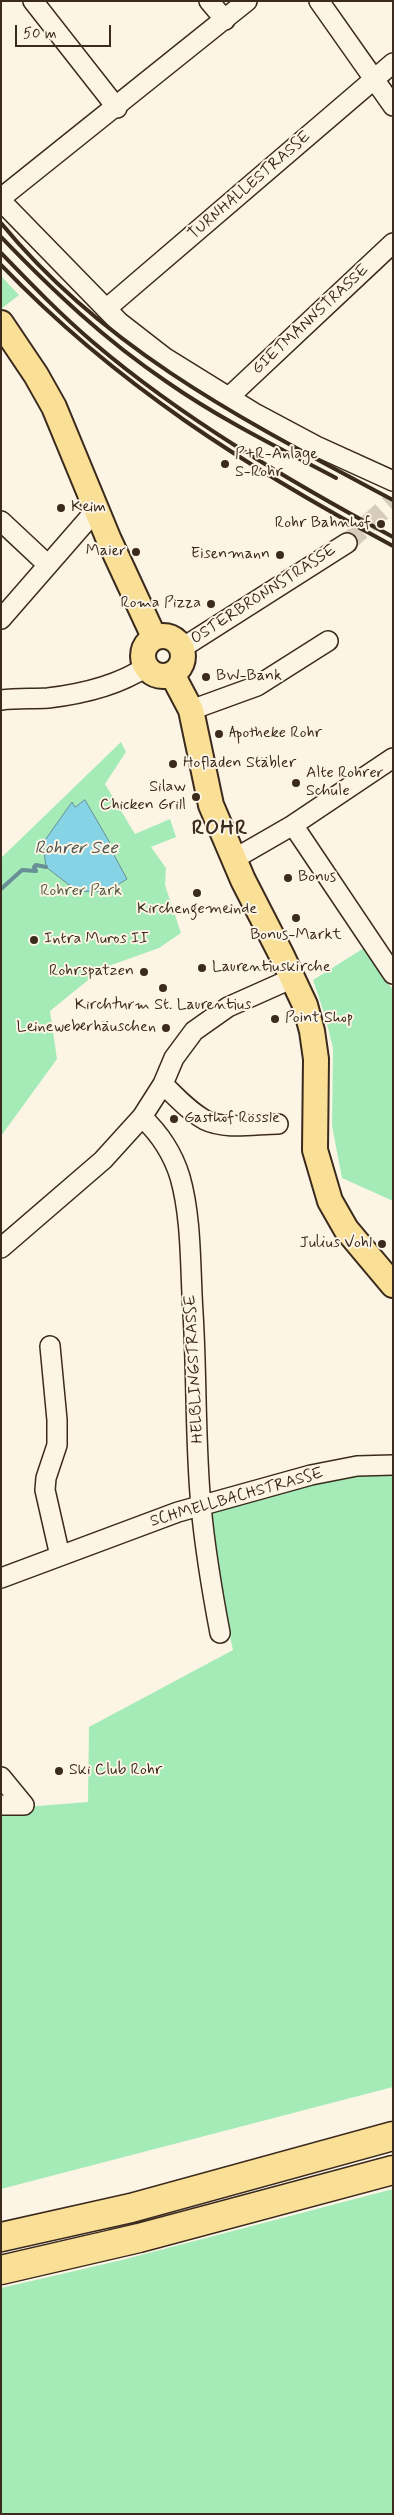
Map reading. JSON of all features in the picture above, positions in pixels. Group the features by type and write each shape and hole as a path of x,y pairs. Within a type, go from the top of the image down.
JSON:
{"highway":[{"path":"1,2237 131,2208 393,2136"},
{"path":"1,2270 139,2238 393,2170"}],"main road":[{"path":"1,323 36,375 54,407 96,510 154,637"},
{"path":"181,691 146,667 143,659 143,650 154,637 169,636 176,640 182,648 181,691 209,798 234,859 293,978 312,1032 316,1059 315,1150 330,1201 346,1229 393,1285"}],"street":[{"path":"33,1 117,108"},
{"path":"209,1 225,20"},
{"path":"247,1 1,200 119,322 164,357 229,397 316,446 393,482"},
{"path":"318,1 393,106"},
{"name":"TURNHALLESTRASSE","path":"106,309 393,63"},
{"name":"GIETMANNSTRASSE","path":"229,397 393,243"},
{"path":"1,618 96,510"},
{"path":"1,521 48,565"},
{"name":"OSTERBRONNSTRASSE","path":"182,648 347,542"},
{"path":"181,691 257,686 328,641"},
{"path":"1,700 47,698 82,692 128,678 146,667"},
{"path":"234,859 293,825 392,760"},
{"path":"293,825 393,974"},
{"path":"1,1248 103,1160 142,1117 164,1084 174,1058 194,1031 228,1007 293,978"},
{"path":"164,1084 185,1106 206,1120 228,1125 278,1124"},
{"name":"HELBLINGSTRASSE","path":"142,1117 158,1132 168,1150 180,1176 186,1209 195,1354 201,1505 210,1582 220,1633"},
{"path":"50,1346 57,1420 57,1445 46,1478 45,1490 60,1556"},
{"name":"SCHMELLBACHSTRASSE","path":"1,1578 201,1505 311,1475 357,1466 393,1465"},
{"path":"1,1777 24,1805 1,1805"}],"green space":[{"path":"1,276 19,295 1,309"},
{"name":"Rohrer Park","path":"121,742 126,752 105,784 135,834 170,819 176,837 151,847 166,868 165,885 181,933 159,948 103,968 50,1011 57,1059 1,1136 1,858"},
{"path":"364,948 393,990 393,1201 342,1178 332,1126 333,1048 313,980"},
{"path":"393,1465 393,2087 1,2189 1,1809 88,1802 89,1727 233,1650 201,1505"},
{"path":"393,2189 393,2514 1,2514 1,2288 122,2260"}],"water":[{"name":"Rohrer See","path":"85,800 110,843 108,844 127,879 106,892 77,891 46,867 43,843 72,802 75,807"}],"waterway":[{"path":"1,889 22,870 36,871 34,867 36,865 46,867"}],"tunnel":[{"path":"347,543 393,501"}],"railway":[{"path":"1,223 42,269 87,310 134,347 234,413 393,500"},
{"path":"1,237 80,314 144,366 187,396 229,421 336,478"},
{"path":"1,253 46,299 128,371 238,448 393,537"},
{"path":"1,265 90,349 137,386 186,421 287,486 393,546"}],"place":[{"name":"P+R-Anlage S-Rohr","path":"225,464"},
{"name":"Keim","path":"61,508"},
{"name":"Rohr Bahnhof","path":"381,524"},
{"name":"Maier","path":"136,552"},
{"name":"Eisenmann","path":"280,555"},
{"name":"Roma Pizza","path":"211,604"},
{"name":"BW-Bank","path":"206,677"},
{"name":"Apotheke Rohr","path":"219,734"},
{"name":"Hofladen Stäbler","path":"173,764"},
{"name":"Alte Rohrer Schule","path":"296,783"},
{"name":"Silaw Chicken Grill","path":"196,797"},
{"name":"Bonus","path":"288,878"},
{"name":"Kirchengemeinde","path":"197,893"},
{"name":"Bonus-Markt","path":"296,918"},
{"name":"Intra Muros II","path":"34,940"},
{"name":"Laurentiuskirche","path":"202,968"},
{"name":"Rohrspatzen","path":"144,972"},
{"name":"Kirchturm St. Laurentius","path":"163,988"},
{"name":"Point Shop","path":"275,1019"},
{"name":"Leineweberhäuschen","path":"166,1028"},
{"name":"Gasthof Rössle","path":"174,1119"},
{"name":"Julius Vohl","path":"382,1244"},
{"name":"Ski Club Rohr","path":"59,1771"}],"district":[{"name":"ROHR","path":"220,830"}]}
